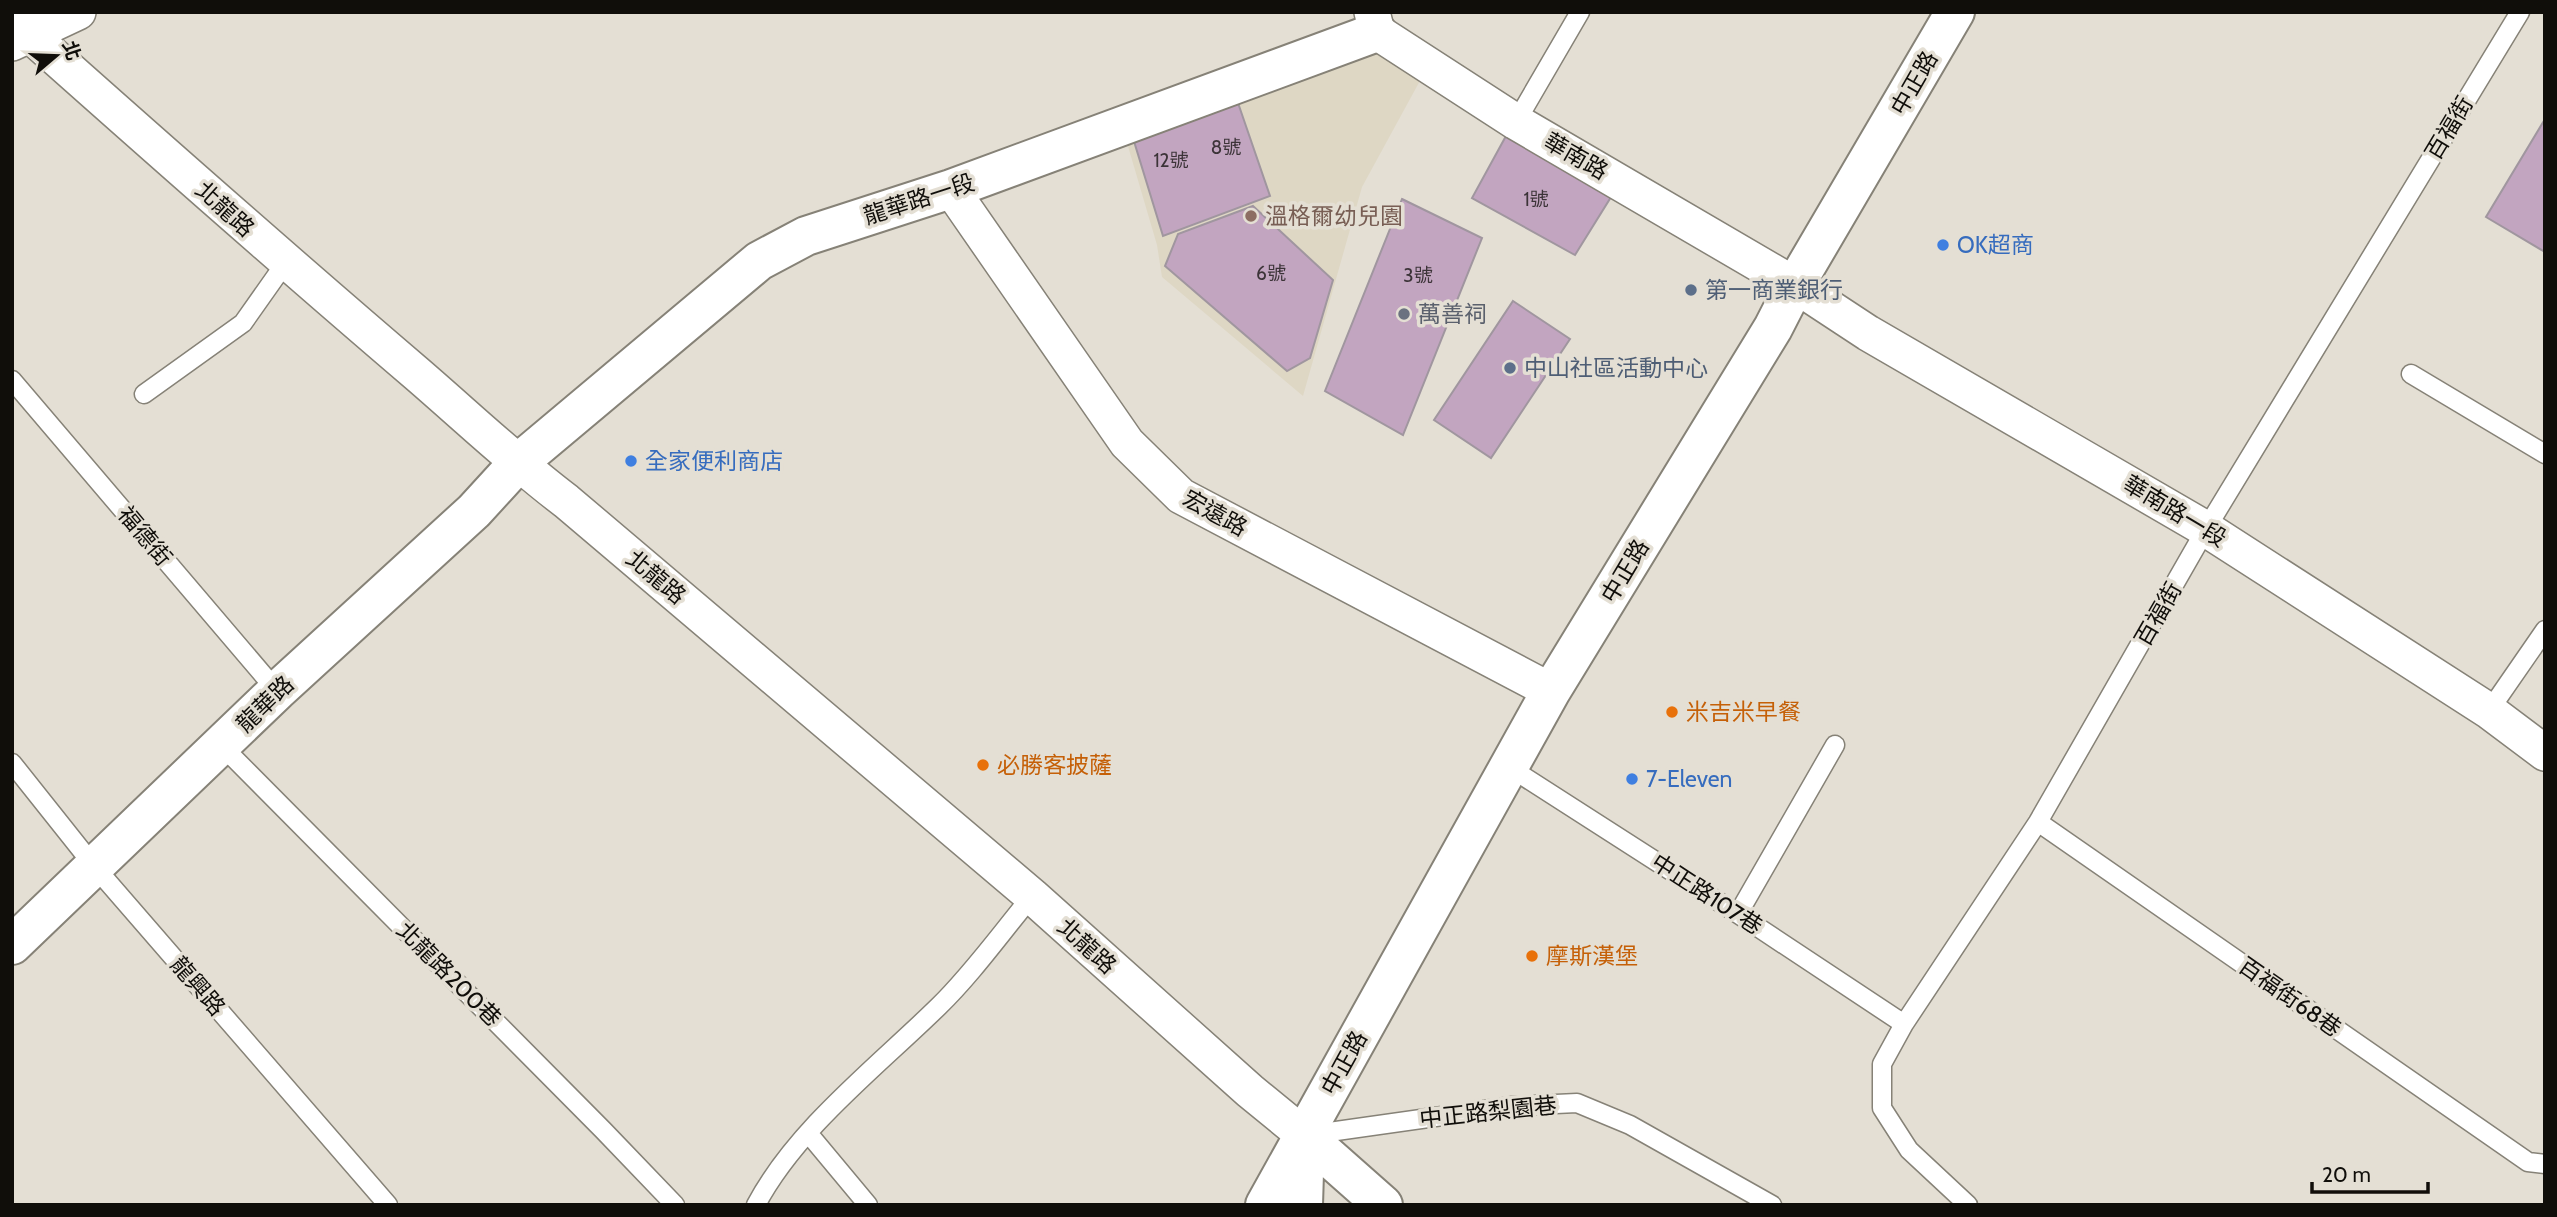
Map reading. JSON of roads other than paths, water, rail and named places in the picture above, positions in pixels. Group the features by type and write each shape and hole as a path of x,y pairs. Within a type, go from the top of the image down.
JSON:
{"street":[{"path":"18,30 78,12"},
{"name":"中正路","path":"1265,1205 1551,691 1773,328 1795,285 1955,12"},
{"name":"華南路","path":"1375,22 1517,122 1795,285"},
{"name":"龍華路一段","path":"517,464 759,261 806,236 951,189 1375,22"},
{"name":"北龍路","path":"18,30 483,430 517,464 566,501 1031,896 1383,1205"},
{"name":"宏遠路","path":"951,189 1127,443 1181,496 1551,691"},
{"name":"華南路一段","path":"1795,285 1868,334 2206,529 2489,711 2545,752"},
{"name":"龍華路","path":"12,945 277,691 474,511 517,464"},
{"name":"北龍路","path":"1305,1136 1349,1205"},
{"name":"中正路","path":"1303,1205 1305,1136"}],"lane":[{"path":"1517,122 1580,12"},
{"name":"百福街","path":"1968,1205 1909,1150 1882,1108 1882,1064 1904,1024 2038,822 2206,529 2520,12"},
{"path":"144,394 243,323 286,262"},
{"path":"2412,373 2545,454"},
{"name":"福德街","path":"12,380 277,691"},
{"path":"2489,711 2545,630"},
{"path":"1738,914 1835,745"},
{"name":"北龍路200巷","path":"222,746 603,1129 675,1205"},
{"name":"龍興路","path":"12,764 94,866 388,1205"},
{"name":"中正路107巷","path":"1509,767 1904,1024"},
{"name":"百福街68巷","path":"2038,822 2528,1162 2545,1164"},
{"path":"756,1205 766,1186 808,1133 943,1003 1031,896"},
{"name":"中正路梨園巷","path":"1305,1136 1513,1106 1577,1103 1630,1125 1772,1205"},
{"path":"808,1133 868,1205"}],"place":[{"name":"溫格爾幼兒園","path":"1251,216"},
{"name":"OK超商","path":"1943,245"},
{"name":"第一商業銀行","path":"1691,290"},
{"name":"萬善祠","path":"1404,314"},
{"name":"中山社區活動中心","path":"1510,368"},
{"name":"全家便利商店","path":"631,461"},
{"name":"米吉米早餐","path":"1672,712"},
{"name":"必勝客披薩","path":"983,765"},
{"name":"7-Eleven","path":"1632,779"},
{"name":"摩斯漢堡","path":"1532,956"}]}
